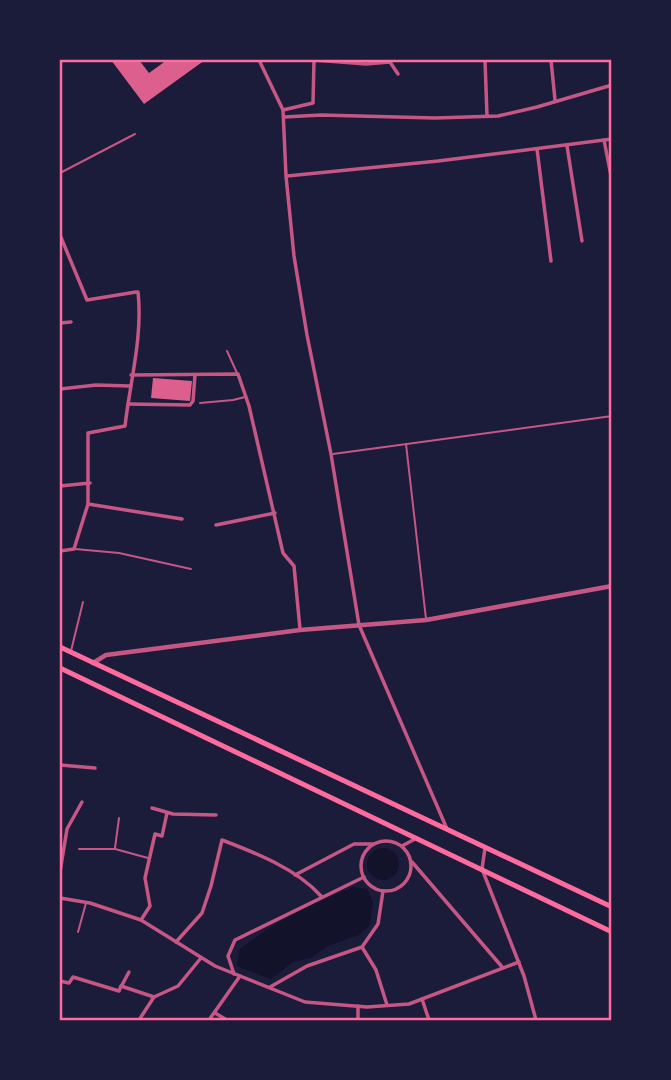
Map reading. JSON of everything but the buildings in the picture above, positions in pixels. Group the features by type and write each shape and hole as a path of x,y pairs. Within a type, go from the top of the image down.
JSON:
{"main road":[{"path":"60,647 611,907"},
{"path":"60,668 611,932"}],"street":[{"path":"259,60 283,110 286,176 296,269 331,454 359,625 447,830"},
{"path":"283,110 313,103 314,60 366,64 390,62 398,74"},
{"path":"485,60 487,116"},
{"path":"551,60 555,100"},
{"path":"284,117 487,116 537,107 611,85"},
{"path":"286,176 611,139"},
{"path":"604,140 611,181"},
{"path":"567,146 582,242"},
{"path":"537,149 551,261"},
{"path":"60,235 87,300 138,292 139,325 124,428 88,434 88,504 74,549 60,551"},
{"path":"60,323 71,322"},
{"path":"131,374 238,374 246,396 283,553 294,566 300,630"},
{"path":"128,404 190,405 193,401 195,375"},
{"path":"60,388 130,386"},
{"path":"60,486 90,484"},
{"path":"88,504 182,519"},
{"path":"216,524 275,513"},
{"path":"93,663 106,655 300,630 426,620 611,586"},
{"path":"60,765 95,768"},
{"path":"60,872 67,829 82,802"},
{"path":"152,808 167,813 216,815"},
{"path":"141,920 150,906 145,878 149,858 155,834 162,836 167,813"},
{"path":"402,846 417,838"},
{"path":"176,942 202,913 222,840 295,875 310,884 321,896"},
{"path":"295,875 354,844 384,841 402,846 411,861 503,968"},
{"path":"374,844 362,858 361,868 364,877 375,888 383,891 395,890 405,883 411,872 411,861"},
{"path":"485,848 482,869 519,962 536,1020"},
{"path":"234,974 228,956 234,940 364,877"},
{"path":"269,988 307,966 362,947 378,924 383,891"},
{"path":"60,898 86,902 141,920 201,958 305,1002 358,1006 409,1004 519,962"},
{"path":"362,947 376,970 387,1006"},
{"path":"139,1020 154,997 178,986 201,958"},
{"path":"60,981 69,983 72,977 119,991 129,972"},
{"path":"209,1020 240,976"},
{"path":"121,986 154,997"},
{"path":"422,999 429,1020"},
{"path":"358,1006 358,1020"},
{"path":"215,1013 227,1020"}],"lane":[{"path":"60,173 135,134"},
{"path":"227,351 238,374"},
{"path":"200,403 246,396"},
{"path":"331,454 611,416"},
{"path":"406,443 426,620"},
{"path":"74,549 119,553 191,569"},
{"path":"70,652 83,602"},
{"path":"115,849 119,818"},
{"path":"79,849 115,849 149,858"},
{"path":"78,932 86,902"}],"shaded area":[{"path":"383,848 394,853 399,864 394,875 383,880 372,875 367,864 372,853"},
{"path":"354,887 367,889 373,902 370,925 359,935 328,946 311,958 293,962 271,979 237,966 240,949 268,929 308,907"}]}
